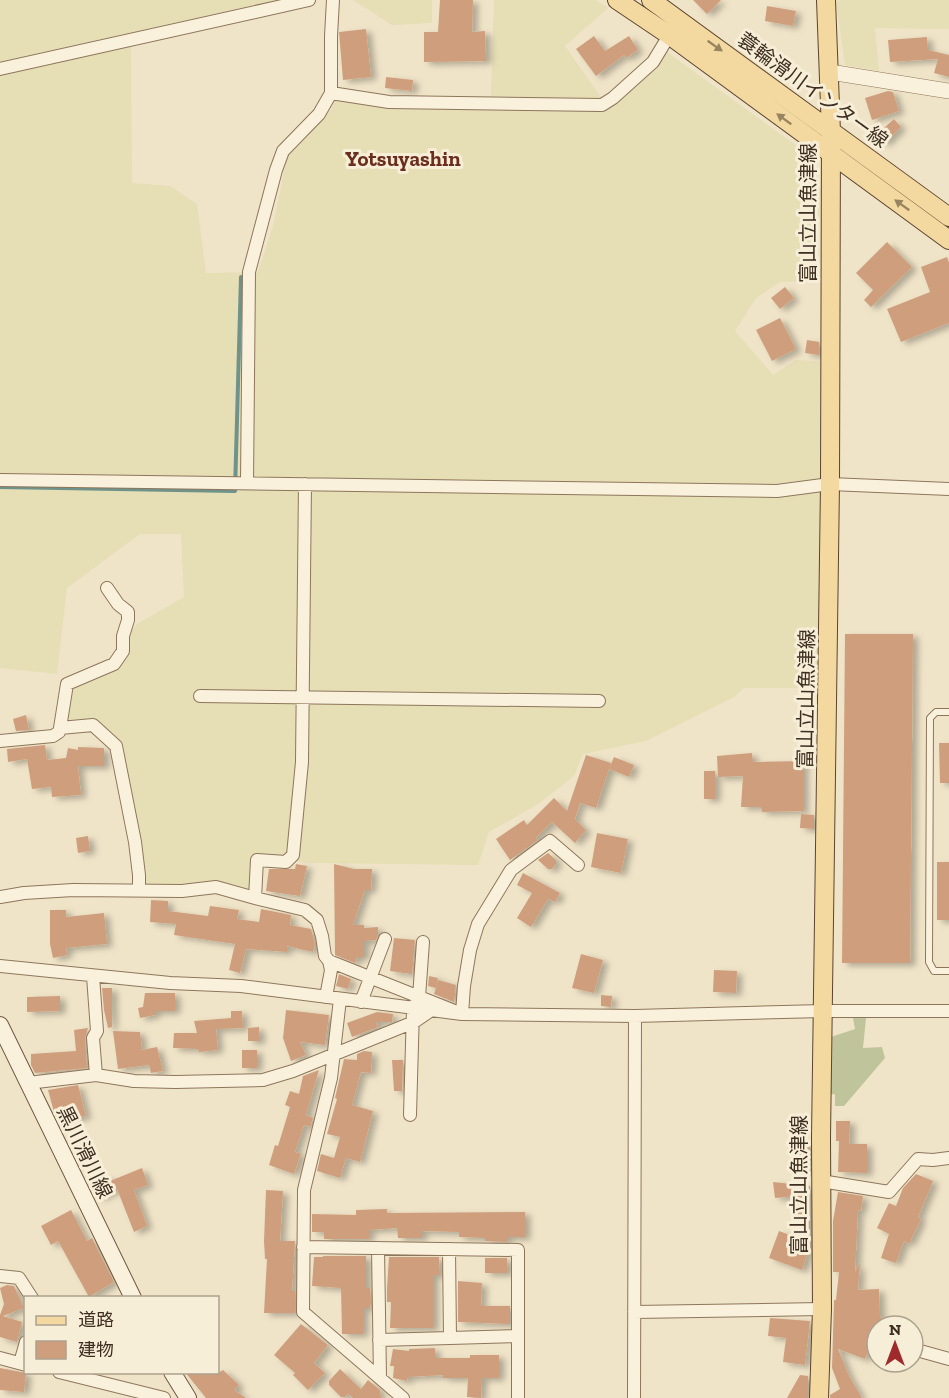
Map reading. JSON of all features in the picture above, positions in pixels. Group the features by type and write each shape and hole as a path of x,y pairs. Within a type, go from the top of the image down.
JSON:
{"main road":[{"name":"蓑輪滑川インター線","path":"617,0 674,28 831,132 949,217"},
{"name":"蓑輪滑川インター線","path":"651,0 674,28 831,153 949,240"},
{"name":"富山立山魚津線","path":"819,1398 822,1309 821,1181 830,484 831,132 826,0"},
{"name":"黒川滑川線","path":"0,1025 132,1296"},
{"path":"173,1374 189,1398"}],"street":[{"path":"0,69 309,0"},
{"path":"247,482 249,272 283,151 319,114 331,93 333,0"},
{"path":"331,93 389,102 602,105 653,62 674,28"},
{"path":"830,72 949,91"},
{"path":"0,480 777,490 830,484 949,489"},
{"path":"255,898 257,860 286,862 293,855 302,762 305,484"},
{"path":"0,741 53,736 59,732 67,684 114,664 123,651 123,636 128,612 118,604 107,588"},
{"path":"200,696 599,701"},
{"path":"60,728 93,725 116,746 135,842 139,889"},
{"path":"462,1014 470,950 478,924 511,870 550,841 578,865"},
{"path":"0,897 34,892 139,889 182,891 216,887 305,910 317,920 325,956 329,961 331,970 326,997"},
{"path":"361,1002 385,939"},
{"path":"410,1115 413,1009 419,997 423,942"},
{"path":"329,961 462,1014"},
{"path":"0,966 170,983 241,986 462,1014 635,1016 823,1011 949,1011"},
{"path":"93,975 97,1031 93,1038 96,1075"},
{"path":"340,999 331,1078 304,1190 303,1312 403,1398"},
{"path":"28,1083 96,1075 134,1081 263,1080 293,1071 414,1022 430,1011"},
{"path":"634,1398 635,1016"},
{"path":"821,1181 889,1192 918,1159 933,1161 949,1158"},
{"path":"303,1247 518,1250 518,1398"},
{"path":"378,1248 380,1378"},
{"path":"449,1249 450,1338"},
{"path":"0,1276 19,1278 31,1296"},
{"path":"634,1312 822,1309"},
{"path":"379,1340 518,1336"},
{"path":"925,1352 949,1359"},
{"path":"0,1358 23,1364"},
{"path":"66,1374 164,1398"}],"lane":[{"path":"949,712 936,712 930,718 929,962 934,971 949,971"}],"shaded area":[{"path":"0,0 277,0 0,62"},
{"path":"353,0 432,0 432,23 392,25"},
{"path":"494,0 596,0 608,8 565,46 608,107 667,52 801,149 815,170 821,190 815,281 780,282 756,298 735,331 773,375 796,360 824,362 819,688 744,688 734,697 646,741 583,754 574,776 538,804 489,832 478,865 310,863 254,856 251,892 143,886 118,742 97,721 67,723 72,688 126,657 131,631 137,624 184,597 181,534 140,534 67,588 57,674 0,668 0,76 131,46 132,183 170,186 197,204 206,273 258,272 273,226 287,157 305,135 331,110 338,90 391,98 491,96"},
{"path":"949,0 949,29 875,28 879,71 845,65 836,1"}],"green space":[{"path":"853,1018 866,1018 863,1048 882,1047 885,1058 844,1106 835,1106 835,1094 828,1095 828,1038 855,1029"}],"building":[{"path":"440,0 473,0 472,32 485,31 486,61 424,62 424,32 438,32"},
{"path":"693,0 721,0 707,14"},
{"path":"767,6 796,11 793,26 765,21"},
{"path":"366,29 371,77 343,80 339,32"},
{"path":"594,36 605,51 629,36 638,50 626,58 624,55 596,76 576,49"},
{"path":"927,37 928,50 949,55 949,77 934,73 938,59 890,62 888,40"},
{"path":"386,77 413,80 412,91 385,88"},
{"path":"888,91 893,92 899,111 872,120 865,98"},
{"path":"894,119 901,127 884,144 876,135"},
{"path":"887,242 912,267 871,307 864,300 873,290 856,273"},
{"path":"947,257 949,263 949,323 901,342 887,309 930,292 921,267"},
{"path":"785,287 794,298 780,309 771,298"},
{"path":"780,318 796,349 772,361 756,330"},
{"path":"807,340 819,342 819,355 805,353"},
{"path":"845,634 913,634 910,963 842,963"},
{"path":"26,715 29,730 16,731 13,719"},
{"path":"939,743 949,743 949,783 940,783"},
{"path":"45,745 47,760 66,758 68,748 78,750 78,747 104,748 104,766 78,766 81,795 52,797 51,787 32,789 27,759 8,762 7,749"},
{"path":"752,753 753,762 803,761 803,811 762,812 761,807 741,807 743,776 718,777 717,756"},
{"path":"586,755 611,763 596,808 580,803 575,819 586,830 575,843 552,822 536,838 538,840 510,860 496,839 524,820 527,825 554,798 567,811"},
{"path":"614,757 634,765 629,777 609,769"},
{"path":"704,771 715,771 715,799 704,799"},
{"path":"801,814 814,815 814,829 800,828"},
{"path":"597,833 628,839 621,873 591,867"},
{"path":"88,836 90,851 78,853 76,838"},
{"path":"548,853 556,860 552,869 548,869 538,860"},
{"path":"937,862 949,862 949,920 937,920"},
{"path":"296,864 307,866 300,896 266,891 269,869 295,869"},
{"path":"334,864 354,869 372,869 371,890 365,890 353,925 364,925 364,928 378,927 378,935 376,940 364,941 364,957 357,957 355,963 335,955"},
{"path":"523,873 560,893 555,902 548,899 531,927 517,918 532,893 517,885"},
{"path":"151,900 168,901 168,911 208,916 210,906 239,910 237,919 259,922 261,909 291,915 290,925 311,929 315,944 313,952 287,946 287,952 246,949 240,973 229,970 235,944 174,935 176,924 150,922"},
{"path":"50,910 66,910 66,917 104,913 107,944 66,948 67,955 53,958 50,944"},
{"path":"394,938 415,940 412,974 390,971"},
{"path":"581,954 603,960 594,993 572,988"},
{"path":"714,970 737,971 736,993 713,992"},
{"path":"339,974 351,979 348,989 336,986"},
{"path":"429,976 438,978 436,988 428,986"},
{"path":"438,980 456,985 454,1002 434,994"},
{"path":"102,988 112,988 112,1027 108,1028 104,1010"},
{"path":"145,993 175,993 175,1011 155,1011 155,1015 140,1018 138,1008 143,1007"},
{"path":"601,995 612,996 611,1007 601,1006"},
{"path":"60,996 60,1011 27,1012 27,997"},
{"path":"286,1010 329,1015 325,1045 300,1042 306,1055 291,1061 283,1038"},
{"path":"231,1011 242,1011 243,1028 216,1029 218,1050 199,1052 198,1049 173,1048 174,1033 197,1033 194,1021 231,1018"},
{"path":"377,1012 393,1014 392,1022 376,1022 378,1027 352,1037 347,1023"},
{"path":"259,1027 260,1041 248,1041 248,1028"},
{"path":"88,1028 85,1039 87,1068 35,1073 31,1065 31,1054 76,1051 74,1030"},
{"path":"113,1031 140,1032 142,1050 157,1047 163,1071 151,1073 149,1065 118,1069"},
{"path":"242,1050 257,1050 257,1068 242,1068"},
{"path":"364,1051 372,1052 371,1073 361,1072 352,1105 373,1111 360,1162 346,1158 340,1178 317,1171 321,1154 334,1158 340,1137 327,1134 337,1099 335,1098 344,1059 357,1060 357,1054"},
{"path":"392,1060 403,1060 402,1091 394,1091"},
{"path":"319,1070 306,1115 313,1118 310,1127 304,1125 295,1152 301,1154 294,1174 269,1165 275,1145 278,1146 290,1107 285,1105 290,1091 299,1094 303,1076"},
{"path":"78,1085 86,1116 59,1122 48,1090"},
{"path":"836,1121 850,1121 849,1144 867,1144 867,1173 838,1172 839,1141 836,1141"},
{"path":"797,1142 810,1143 810,1171 797,1171"},
{"path":"142,1168 148,1185 134,1190 147,1226 134,1232 117,1189 99,1198 92,1183 107,1176 110,1181"},
{"path":"916,1174 933,1181 918,1217 921,1219 909,1244 904,1241 896,1263 881,1258 889,1234 877,1228 889,1203 896,1206 903,1188"},
{"path":"773,1182 810,1186 810,1246 802,1270 769,1258 779,1231 798,1238 798,1196 775,1198"},
{"path":"266,1190 283,1191 280,1241 295,1241 292,1291 295,1291 295,1313 264,1313 267,1259 265,1259 264,1241"},
{"path":"838,1192 863,1196 861,1211 858,1210 855,1272 860,1263 858,1290 879,1289 880,1314 865,1314 865,1359 838,1349 849,1376 862,1398 830,1398 830,1395 840,1389 832,1368 834,1300 836,1300 839,1272 833,1272 833,1221"},
{"path":"387,1209 387,1213 525,1212 525,1237 507,1237 507,1242 485,1241 485,1238 459,1237 459,1232 422,1231 422,1238 398,1238 397,1228 369,1230 369,1239 324,1239 324,1232 312,1232 312,1214 356,1215 356,1210"},
{"path":"71,1210 87,1241 92,1238 114,1282 88,1296 58,1241 51,1245 41,1226"},
{"path":"366,1256 366,1288 370,1288 371,1301 370,1308 363,1308 363,1334 342,1334 341,1288 312,1286 314,1257"},
{"path":"389,1257 439,1257 440,1275 433,1275 433,1328 390,1328 391,1302 387,1302"},
{"path":"485,1258 507,1258 508,1273 485,1273"},
{"path":"458,1281 482,1283 481,1306 510,1306 510,1324 458,1322"},
{"path":"7,1285 14,1286 24,1308 3,1316 22,1322 17,1342 0,1337 0,1315 4,1304 0,1288"},
{"path":"770,1318 810,1321 805,1365 783,1362 786,1338 768,1336"},
{"path":"301,1324 328,1345 314,1363 325,1373 308,1390 293,1375 295,1373 274,1355"},
{"path":"435,1348 435,1358 499,1355 499,1378 482,1378 481,1398 467,1397 468,1378 443,1378 443,1375 408,1377 407,1381 393,1378 394,1366 390,1366 393,1349 409,1351 409,1349"},
{"path":"0,1368 26,1374 24,1392 0,1390"},
{"path":"340,1369 361,1389 368,1380 380,1390 381,1398 353,1398 348,1394 341,1397 329,1385 329,1381"},
{"path":"223,1370 239,1385 234,1390 246,1398 206,1398 187,1374 219,1374"},
{"path":"800,1375 808,1376 808,1398 787,1398"}],"waterway":[{"path":"0,487 235,491 241,277"}],"district":[{"name":"Yotsuyashin","path":"403,158"}]}
